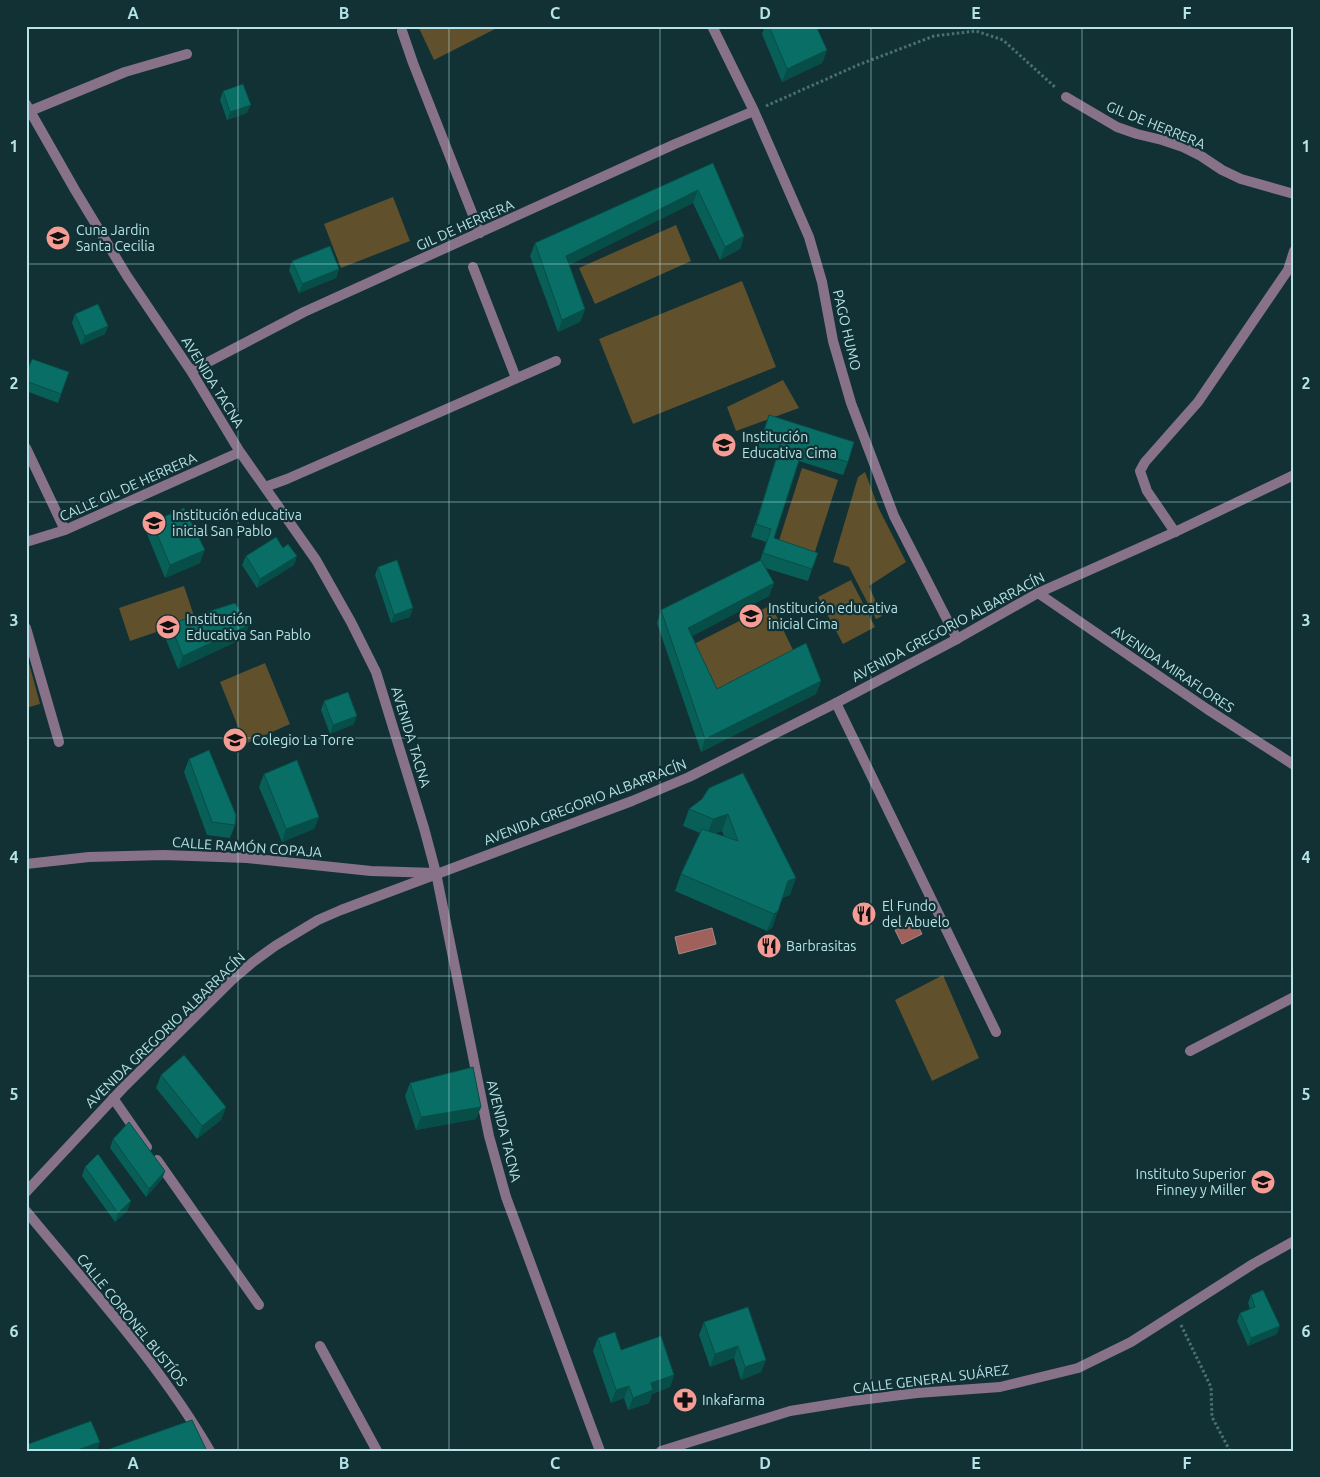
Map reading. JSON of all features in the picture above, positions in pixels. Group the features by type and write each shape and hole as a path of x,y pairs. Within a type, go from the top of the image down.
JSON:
{"street":[{"name":"PAGO HUMO","path":"712,26 754,111 809,237 822,282 834,341 851,404 894,516 957,639"},
{"path":"402,31 480,233"},
{"path":"28,108 125,72 187,54"},
{"name":"GIL DE HERRERA","path":"1066,97 1118,127 1183,147 1241,179 1294,194"},
{"name":"AVENIDA TACNA","path":"28,108 127,276 191,371 240,452 316,560 376,672 436,873 489,1136 506,1197 600,1451"},
{"name":"GIL DE HERRERA","path":"191,371 304,312 675,144 754,111"},
{"path":"1175,532 1147,491 1140,471 1145,462 1198,402 1288,270 1294,251"},
{"path":"473,267 516,378"},
{"path":"265,487 556,361"},
{"path":"26,448 65,530"},
{"name":"CALLE GIL DE HERRERA","path":"26,542 65,530 240,452"},
{"name":"AVENIDA GREGORIO ALBARRACÍN","path":"26,1192 113,1098 233,979 275,946 318,920 689,777 836,703 957,639 1038,593 1175,532 1294,475"},
{"name":"AVENIDA MIRAFLORES","path":"1038,593 1206,709 1294,765"},
{"path":"26,628 59,742"},
{"path":"836,703 996,1032"},
{"name":"CALLE RAMÓN COPAJA","path":"26,864 89,857 164,855 247,858 371,871 436,873"},
{"path":"1190,1051 1294,997"},
{"path":"113,1098 259,1305"},
{"name":"CALLE CORONEL BUSTÍOS","path":"26,1211 147,1357 181,1403 210,1451"},
{"name":"CALLE GENERAL SUÁREZ","path":"661,1451 790,1411 918,1393 1000,1386 1078,1368 1131,1342 1253,1264 1294,1241"},
{"path":"320,1346 377,1451"}],"path":[{"path":"754,111 858,65 934,36 976,31 1003,40 1066,97"},
{"path":"1175,1314 1211,1387 1212,1416 1230,1451"}],"shaded area":[{"path":"418,26 501,26 434,60"},
{"path":"393,197 410,241 341,268 324,224"},
{"path":"676,225 691,261 595,304 579,268"},
{"path":"742,281 776,367 633,424 599,339"},
{"path":"783,380 799,408 736,431 727,407"},
{"path":"802,468 838,480 812,561 776,550"},
{"path":"865,472 879,509 906,562 869,586 882,616 876,619 849,567 833,562 858,477"},
{"path":"851,580 875,627 843,644 818,597"},
{"path":"184,586 195,619 130,641 119,608"},
{"path":"771,605 794,652 716,692 692,645"},
{"path":"26,652 40,704 26,708"},
{"path":"265,663 290,724 245,744 220,682"},
{"path":"915,920 922,934 902,944 895,930"},
{"path":"712,928 716,944 679,954 675,937"},
{"path":"943,975 979,1058 932,1081 895,1000"}],"building":[{"path":"769,26 816,26 827,50 787,69"},
{"path":"243,84 251,105 230,112 223,91"},
{"path":"713,163 744,236 725,247 698,190 566,256 585,309 562,320 535,243"},
{"path":"330,246 339,269 302,284 292,261"},
{"path":"98,304 108,326 85,336 75,314"},
{"path":"32,359 69,372 61,394 26,381 26,374"},
{"path":"769,415 854,442 848,462 803,448 774,538 818,553 812,569 763,553 771,529 756,524 781,443 762,437"},
{"path":"184,508 205,550 170,565 152,522"},
{"path":"276,537 283,548 288,544 297,556 260,579 246,556"},
{"path":"397,560 413,608 394,615 378,567"},
{"path":"761,560 774,583 688,628 717,689 806,643 821,681 705,739 661,610"},
{"path":"235,603 249,625 183,656 170,624"},
{"path":"348,692 357,716 333,725 324,701"},
{"path":"209,750 236,815 235,825 212,822 189,759"},
{"path":"297,760 319,817 286,829 264,774"},
{"path":"743,773 796,878 788,881 778,911 774,914 681,874 702,829 738,841 728,814 713,819 689,809 702,799 709,788"},
{"path":"184,1055 226,1107 202,1126 161,1075"},
{"path":"473,1067 481,1107 421,1117 410,1083"},
{"path":"129,1122 165,1171 149,1189 113,1139"},
{"path":"98,1154 131,1201 118,1213 85,1167"},
{"path":"1263,1290 1280,1326 1251,1338 1240,1313 1255,1307 1251,1295"},
{"path":"748,1307 766,1360 745,1367 738,1346 715,1354 704,1322"},
{"path":"615,1332 621,1350 661,1336 674,1375 651,1383 653,1390 633,1398 629,1386 616,1390 598,1338"},
{"path":"192,1420 207,1451 110,1451 109,1449"},
{"path":"91,1421 100,1442 75,1451 26,1451 26,1445"}],"place":[{"name":"Cuna Jardin Santa Cecilia","path":"58,238"},
{"name":"Institución Educativa Cima","path":"724,445"},
{"name":"Institución educativa inicial San Pablo","path":"154,523"},
{"name":"Institución educativa inicial Cima","path":"751,616"},
{"name":"Institución Educativa San Pablo","path":"168,627"},
{"name":"Colegio La Torre","path":"235,740"},
{"name":"El Fundo del Abuelo","path":"864,914"},
{"name":"Barbrasitas","path":"769,946"},
{"name":"Instituto Superior Finney y Miller","path":"1263,1182"},
{"name":"Inkafarma","path":"685,1400"}]}
